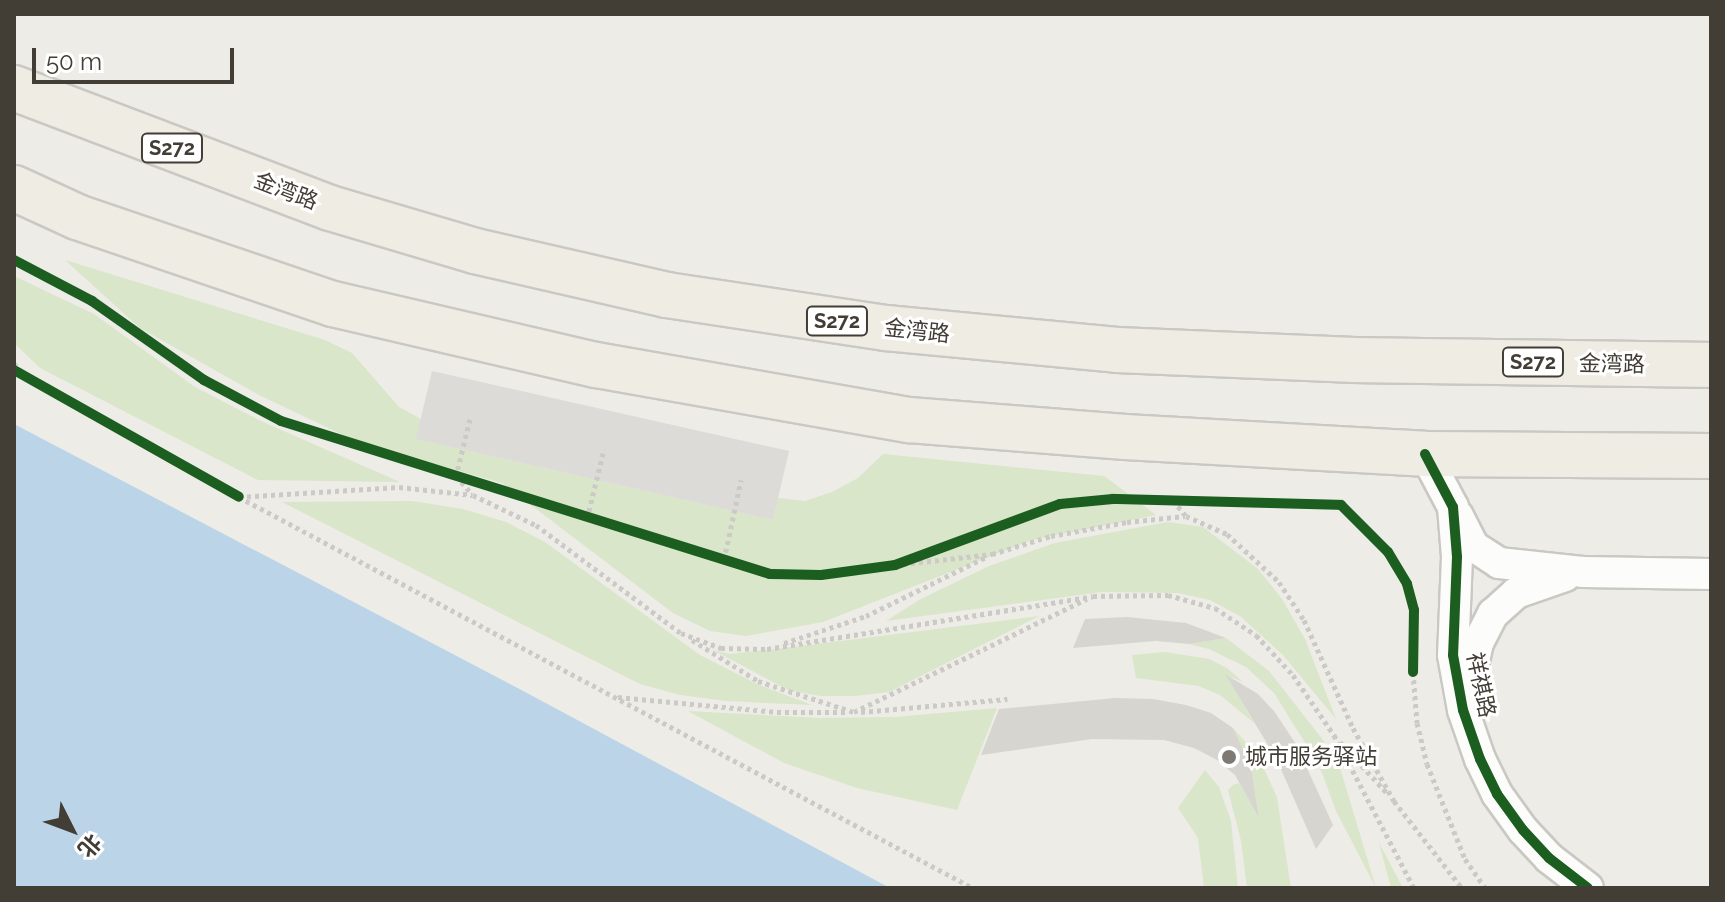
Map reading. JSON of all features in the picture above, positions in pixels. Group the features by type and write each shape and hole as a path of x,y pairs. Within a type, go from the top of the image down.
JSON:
{"main road":[{"name":"金湾路","path":"14,88 330,208 475,251 667,295 886,328 1117,350 1355,360 1711,365"},
{"path":"14,188 77,217 333,304 596,365 909,420 1125,437 1425,454 1711,456"}],"street":[{"name":"祥祺路","path":"1425,454 1453,507 1457,557 1453,655 1463,710 1497,794 1549,858 1588,888"},
{"path":"1453,507 1473,546 1499,563 1583,572 1711,574"},
{"path":"1463,710 1478,643 1493,614 1516,593 1546,580 1583,572"}],"path":[{"path":"14,363 25,376"},
{"path":"14,370 39,383"},
{"path":"456,476 470,419"},
{"path":"587,519 604,449"},
{"path":"443,472 485,486"},
{"path":"456,476 473,495"},
{"path":"724,560 741,480"},
{"path":"239,497 399,487 473,495 536,525 681,633 758,681 854,712 1093,596"},
{"path":"226,489 973,888"},
{"path":"1158,500 1189,500"},
{"path":"1173,500 1186,516 1227,534 1279,582 1304,620 1353,728 1394,801"},
{"path":"572,515 602,524"},
{"path":"767,649 866,616 992,554 1051,536 1127,522 1186,516"},
{"path":"895,565 953,544"},
{"path":"881,567 992,554"},
{"path":"708,555 735,563"},
{"path":"681,633 721,648 767,649 1093,596 1168,595 1215,608 1256,635 1293,675 1334,735 1414,888"},
{"path":"1413,656 1417,723 1427,764 1455,837 1485,888"},
{"path":"613,697 777,712 854,712 1007,699"},
{"path":"1334,735 1394,801 1462,888"}],"green space":[{"path":"65,260 325,340 352,353 399,407 421,419 417,439 773,520 778,498 805,501 832,492 858,478 883,454 1104,476 1156,515 1032,540 823,622 746,636 710,631 673,613 502,483 362,444 259,395 140,328"},
{"path":"14,276 94,314 195,387 263,422 400,482 258,480 40,368 14,343"},
{"path":"412,501 463,509 506,522 545,542 700,655 757,684 812,705 726,701 680,695 640,684 282,502"},
{"path":"1168,522 1203,527 1258,569 1282,599 1305,639 1336,719 1283,655 1240,616 1210,600 1178,593 1102,592 886,621 919,600 989,566 1055,543"},
{"path":"1039,616 889,692 854,696 820,696 788,690 713,650 730,654"},
{"path":"1226,638 1269,671 1323,740 1341,771 1376,888 1336,811 1319,765 1274,693 1246,667 1209,649 1189,644"},
{"path":"1165,652 1209,659 1227,668 1243,682 1226,675 1254,723 1220,695 1199,686 1136,678 1132,655"},
{"path":"997,708 957,810 857,788 784,763 688,711 820,718 895,717"},
{"path":"1233,728 1258,756 1277,797 1291,888 1247,888 1241,841 1228,790 1233,785 1239,783 1259,817 1251,768"},
{"path":"1205,770 1219,787 1231,821 1238,888 1204,888 1198,838 1178,808"},
{"path":"1379,843 1403,888 1391,888"}],"shaded area":[{"path":"432,371 789,451 773,520 416,439"}],"water":[{"path":"14,424 527,693 890,888 14,888"}],"building":[{"path":"1127,617 1186,623 1226,638 1189,644 1156,641 1073,648 1085,619"},
{"path":"1225,674 1258,694 1274,711 1296,744 1333,825 1316,849 1276,758"},
{"name":"城市服务驿站","path":"1115,698 1153,699 1186,705 1211,713 1233,728 1251,767 1259,818 1235,775 1217,760 1194,748 1164,740 1092,739 981,755 999,709"}],"cycle path":[{"path":"14,260 92,301 204,380 281,421 770,574 821,575 895,565 1060,504 1113,499 1341,505 1388,552 1407,584 1414,610 1413,672"},
{"path":"14,370 239,497"},
{"path":"1425,454 1453,507 1457,557 1453,655 1463,710 1480,759 1497,794 1523,830 1549,858 1588,888"}],"place":[{"name":"城市服务驿站","path":"1229,757"}]}
